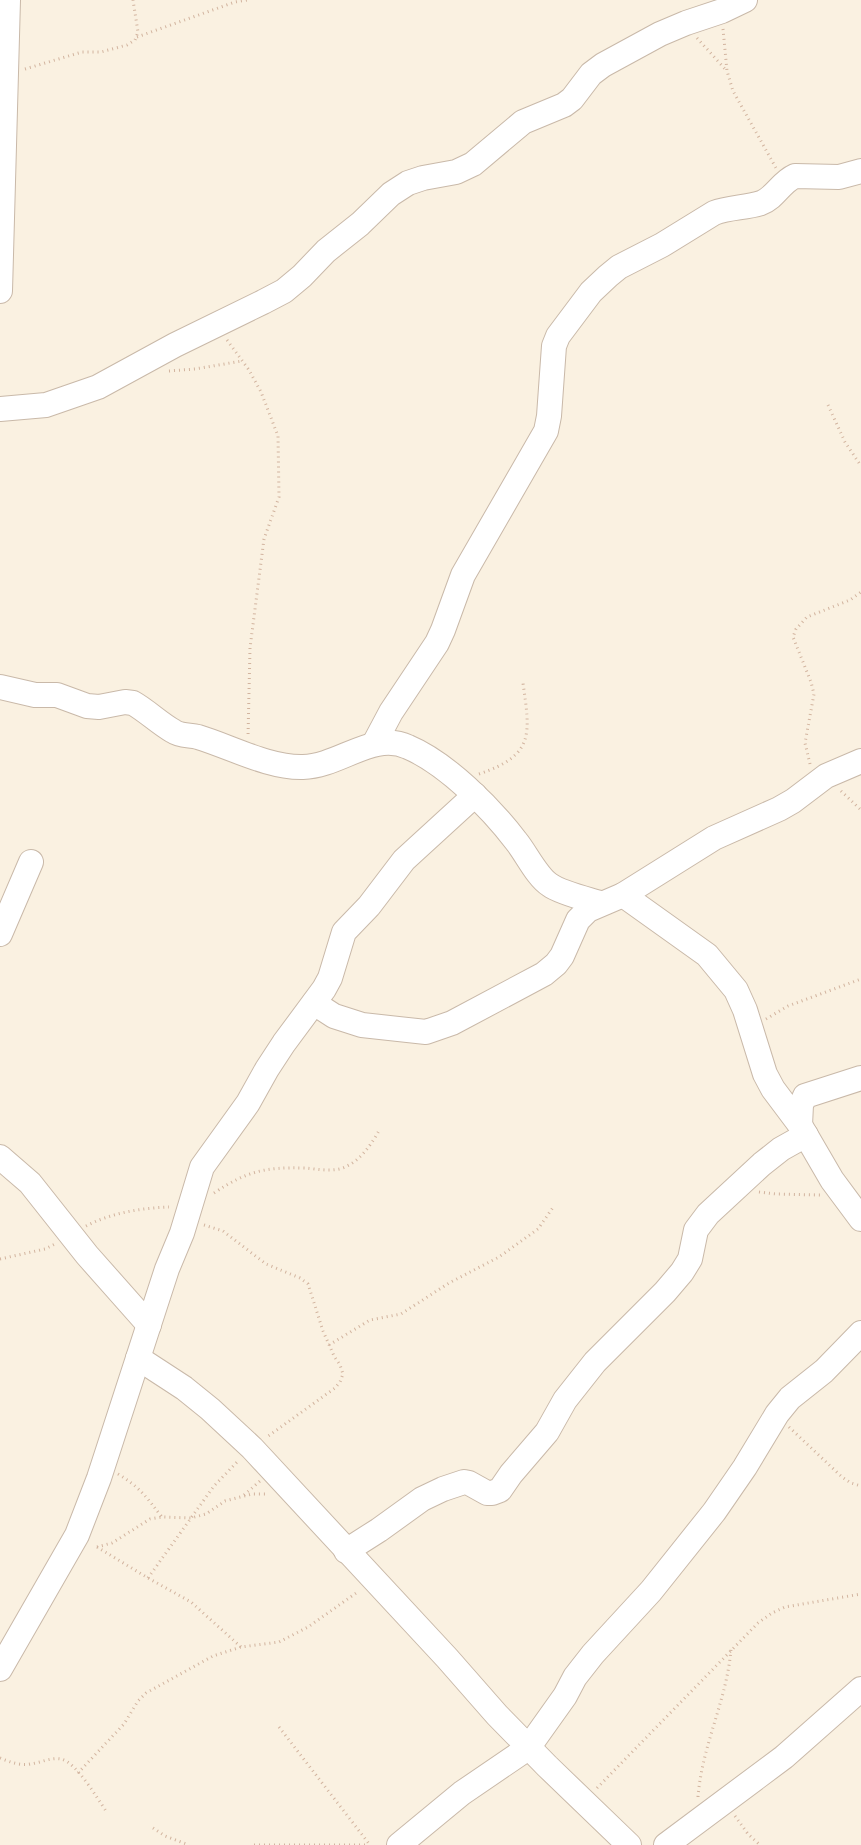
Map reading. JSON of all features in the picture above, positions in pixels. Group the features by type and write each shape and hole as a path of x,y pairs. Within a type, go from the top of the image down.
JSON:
{"street":[{"path":"0,291 8,0"},
{"path":"0,409 46,405 98,387 217,324 263,302 284,290 302,276 391,194 408,183 423,178 456,172 473,164 523,122 564,106 572,99 591,74 603,65 660,34 722,11 745,0"},
{"path":"374,744 387,718 437,642 463,575 546,431 549,416 553,353 558,336 592,292 619,267 662,246 714,213 761,203 770,198 783,183 795,176 839,177 861,171"},
{"path":"0,687 35,695 57,695 87,706 132,703 174,732 198,737 280,764 302,767 324,765 374,744 399,744 408,747 426,757 466,788 504,826 544,880 551,886 600,903"},
{"path":"314,1004 334,1016 362,1026 382,1029 426,1032 452,1023 544,974 556,964 568,946 578,920 588,910 600,903 623,895 714,838 778,809 822,780 861,761"},
{"path":"0,1669 77,1535 103,1465 150,1325 166,1269 189,1211 202,1167 228,1134 267,1069 314,1004 330,978 344,932 369,906 404,860 466,788"},
{"path":"0,934 31,862"},
{"path":"623,895 707,955 736,990 745,1010 765,1074 773,1089 803,1130 843,1195 861,1219"},
{"path":"803,1130 800,1105 806,1096 861,1078"},
{"path":"346,1550 379,1530 422,1499 443,1489 464,1482 486,1493 500,1490 547,1432 566,1400 595,1362 665,1292 682,1272 690,1259 696,1230 708,1214 803,1130"},
{"path":"0,1157 30,1183 70,1235 150,1325"},
{"path":"399,1845 462,1792 528,1748 565,1696 575,1677 593,1654 651,1591 714,1512 745,1467 777,1414 790,1398 824,1371 861,1333"},
{"path":"138,1358 184,1388 252,1448 528,1748 629,1845"},
{"path":"666,1845 784,1757 861,1689"}],"path":[{"path":"6,75 82,52 101,52 127,45 135,40 138,32 133,0"},
{"path":"136,37 235,2 247,0"},
{"path":"722,11 727,71 733,92 783,183"},
{"path":"686,23 699,41 727,71"},
{"path":"217,324 261,392 278,436 278,497 264,539 250,648 248,755"},
{"path":"165,371 195,369 242,361"},
{"path":"828,405 845,442 861,466"},
{"path":"861,592 850,600 807,617 796,629 793,637 814,694 805,743 806,750 822,780 861,810"},
{"path":"466,788 515,756 524,745 527,735 528,718 523,683"},
{"path":"751,1030 774,1013 788,1006 861,979"},
{"path":"189,1211 229,1183 244,1175 260,1170 304,1168 328,1170 346,1167 358,1158 380,1129"},
{"path":"737,1187 776,1194 843,1195"},
{"path":"329,1345 370,1320 401,1314 449,1283 499,1257 538,1229 554,1206"},
{"path":"0,1258 48,1248 106,1217 172,1207 189,1211 223,1231 266,1264 304,1280 312,1292 329,1345 343,1374 340,1382 324,1397 252,1448 214,1486 148,1578"},
{"path":"777,1414 829,1466 851,1483 861,1486"},
{"path":"103,1465 132,1483 142,1492 162,1517"},
{"path":"243,1496 266,1476"},
{"path":"97,1547 112,1543 150,1519 162,1517 191,1518 206,1514 225,1501 243,1496 263,1493 296,1495"},
{"path":"77,1535 192,1602 241,1648"},
{"path":"78,1773 121,1728 138,1701 146,1693 213,1656 241,1648 279,1642 308,1627 359,1592 372,1578"},
{"path":"585,1802 758,1623 785,1607 861,1594"},
{"path":"696,1822 699,1784 710,1732 727,1680 731,1649"},
{"path":"279,1727 369,1845"},
{"path":"0,1758 28,1765 60,1758 66,1761 78,1773 106,1811"},
{"path":"726,1800 740,1823 760,1845"},
{"path":"153,1828 165,1836 189,1845"},
{"path":"254,1845 369,1845"}]}
